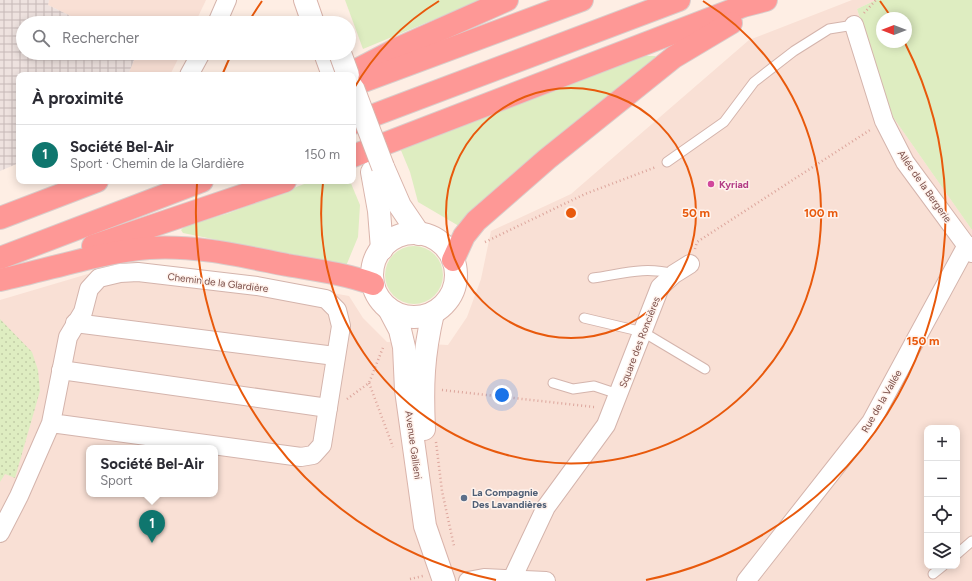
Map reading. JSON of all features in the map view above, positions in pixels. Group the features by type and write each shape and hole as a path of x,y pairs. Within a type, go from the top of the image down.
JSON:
{"highway":[{"path":"354,72 399,48 507,0"},
{"path":"356,84 582,0"},
{"path":"356,123 679,0"},
{"path":"356,155 743,6 766,0"},
{"path":"453,260 464,236 476,221 547,159 674,57 722,27 773,0"},
{"path":"0,218 89,184"},
{"path":"0,258 194,184"},
{"path":"0,280 276,184"},
{"path":"0,280 114,253 148,248 186,247 228,253 336,274 373,284"}],"main road":[{"path":"305,0 311,16"},
{"path":"322,0 327,16"},
{"path":"327,60 332,72"},
{"path":"343,60 347,72"},
{"path":"356,98 377,170 382,249"},
{"path":"356,130 377,170 419,234"},
{"path":"373,284 374,266 382,249 398,236 419,234 430,236 440,242 448,250 456,271 454,288 446,303 433,313"},
{"name":"Avenue Gallieni","path":"373,284 380,300 389,309 400,330 404,347 406,390 426,526 444,581"},
{"name":"Avenue Gallieni","path":"389,309 408,317 423,316 433,313 425,348 422,380 424,433 428,473 437,522 444,551 454,581"}],"street":[{"path":"220,16 228,0"},
{"name":"Allée de la Bergerie","path":"854,25 884,121 905,162 969,249"},
{"path":"191,72 197,60"},
{"name":"Rue de la Vallée","path":"746,581 871,422 969,249"},
{"name":"Square des Roncières","path":"512,579 546,507 606,425 660,287 674,274 690,264"},
{"name":"Chemin de la Glardière","path":"0,533 19,496 51,422 68,337 75,323 83,312 89,289 99,278 120,273 138,272 257,286 326,299 337,310 341,326 322,445 313,455 301,458 218,446"},
{"path":"75,323 335,356"},
{"path":"61,370 328,408"},
{"name":"Chemin de la Glardière","path":"51,422 211,445"},
{"path":"468,581 484,578 546,581"}],"lane":[{"path":"667,162 724,122 754,82 794,51 830,29 854,25"},
{"path":"593,278 629,271 658,270 674,274"},
{"path":"584,318 643,332 705,369"},
{"path":"553,383 573,389 594,386 616,402"},
{"path":"960,552 972,542"},
{"path":"933,574 939,569"}],"path":[{"path":"690,264 697,242 884,121"},
{"path":"483,243 585,194 667,162"},
{"path":"328,408 340,403 369,384 384,343"},
{"path":"437,390 616,402"},
{"path":"436,438 442,491 454,548"}],"shaded area":[{"path":"0,0 49,0 48,5 71,16 16,16 16,60 134,60 129,72 16,72 16,164 0,171"},
{"path":"49,0 206,0 198,16 71,16 48,5"},
{"path":"852,0 876,0 857,9 893,117 972,230 972,581 0,581 0,300 125,263 244,277 349,296 363,318 387,342 448,345 467,317 481,279 491,231 571,194 749,40"},
{"path":"134,60 178,60 172,72 129,72"}],"green space":[{"path":"345,0 481,0 363,49 356,30 356,16 351,16"},
{"path":"876,0 972,0 972,230 893,117 857,9"},
{"path":"637,56 655,56 658,59 464,229 418,202 410,172 400,148"},
{"path":"304,184 351,184 360,205 358,237 346,266 183,233 181,230 185,226 229,213"},
{"path":"414,246 425,248 438,259 441,264 443,275 441,286 430,299 425,302 414,304 403,302 390,291 387,286 385,275 387,264 398,251 403,248"},
{"path":"0,319 32,352 38,370 40,391 15,478 5,474 0,482"}],"place":[{"name":"Kyriad","path":"711,184"},
{"name":"La Compagnie Des Lavandières","path":"464,498"},
{"name":"Société Bel-Air","path":"152,543"}]}
